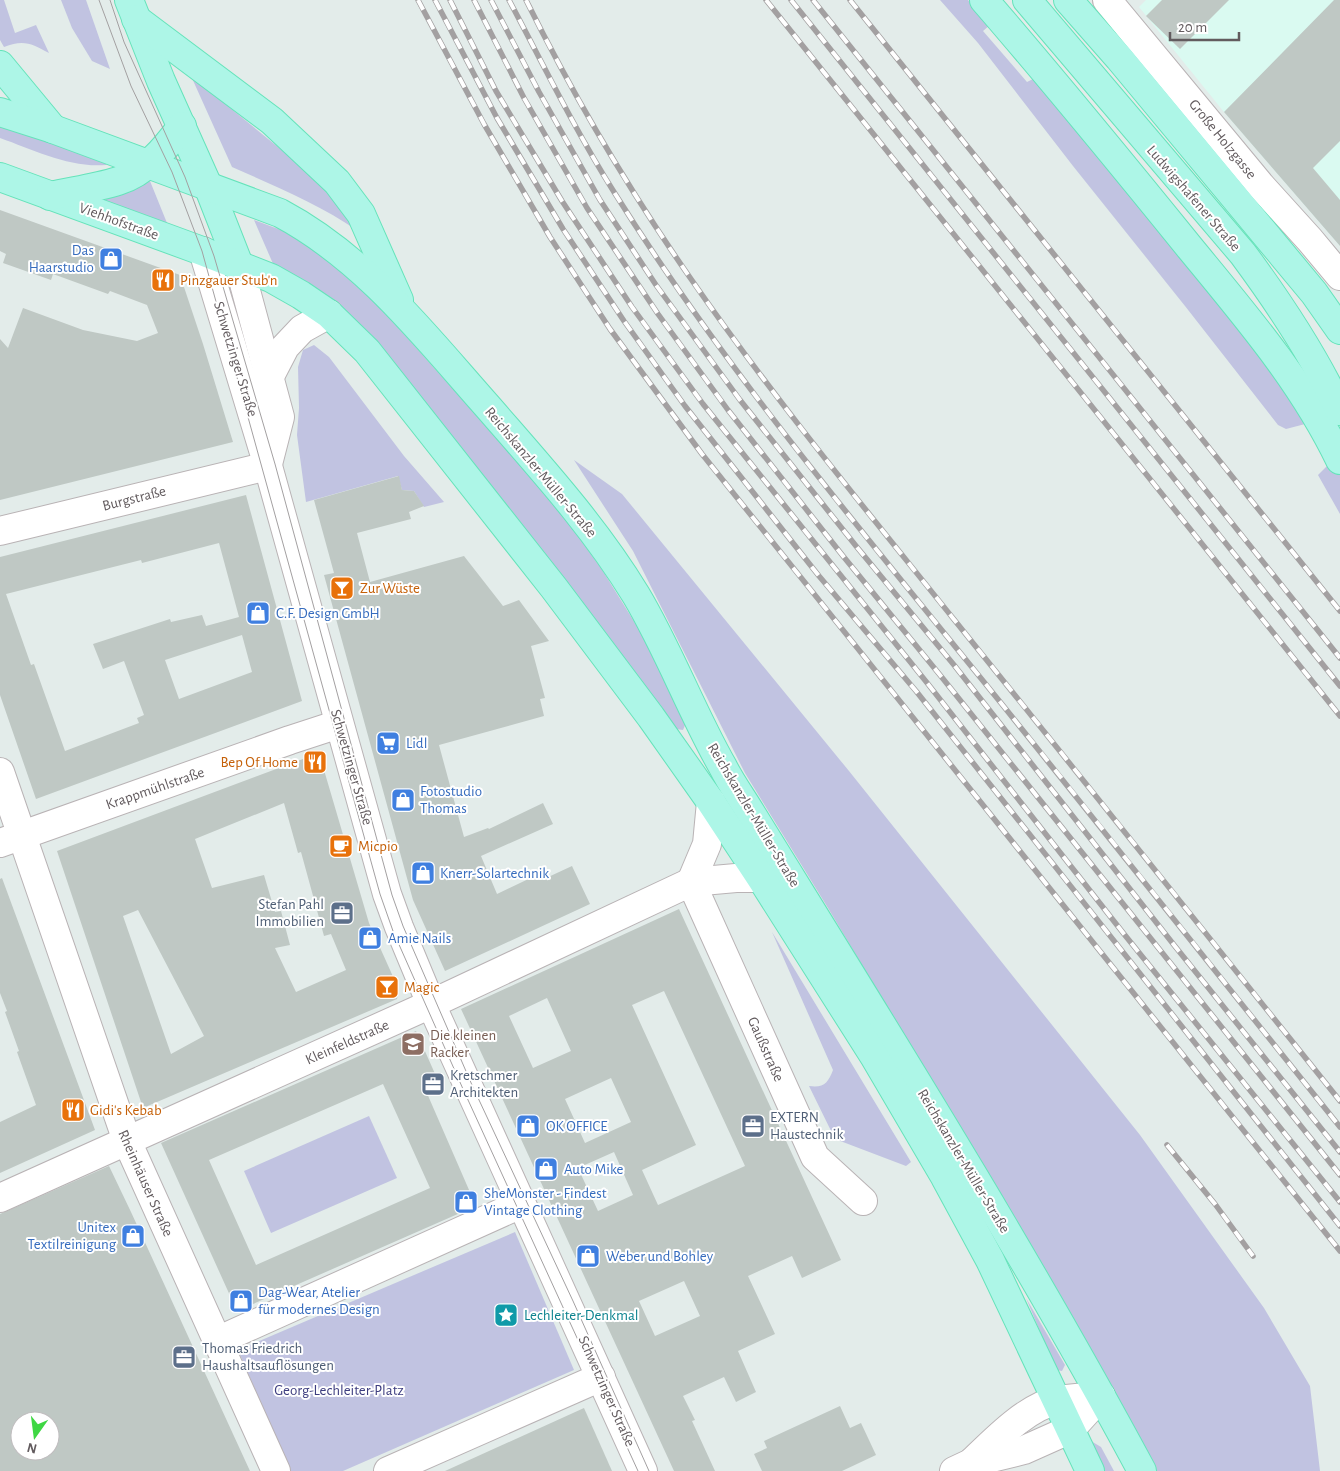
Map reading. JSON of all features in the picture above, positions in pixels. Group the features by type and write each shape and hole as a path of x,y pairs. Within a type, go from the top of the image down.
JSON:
{"main road":[{"path":"984,0 1074,104 1272,349 1302,393 1340,460"},
{"name":"Ludwigshafener Straße","path":"1027,0 1243,254 1271,292 1300,337 1325,379 1340,411"},
{"name":"Ludwigshafener Straße","path":"1068,0 1119,58 1314,293 1340,330"},
{"path":"133,10 208,186 239,265"},
{"path":"133,10 272,121 337,182 361,214 405,313"},
{"path":"0,65 53,129"},
{"path":"0,112 53,129 208,186"},
{"path":"50,196 118,181 149,164 162,152 182,126"},
{"name":"Viehhofstraße","path":"0,177 239,265"},
{"name":"Reichskanzler-Müller-Straße","path":"208,186 280,213 325,240 350,260 405,313 587,524 634,592 660,636 722,766 967,1164 1101,1396 1142,1471"},
{"name":"Reichskanzler-Müller-Straße","path":"239,265 271,278 301,295 329,314 367,351 554,588 651,717 711,802 874,1056 945,1177 990,1260 1090,1471"}],"street":[{"name":"Große Holzgasse","path":"1107,0 1262,188 1340,276"},
{"name":"Schwetzinger Straße","path":"204,252 268,466 387,894 431,1004 643,1471"},
{"name":"Schwetzinger Straße","path":"239,265 280,417 268,466"},
{"path":"270,376 285,347 302,328 329,314"},
{"name":"Burgstraße","path":"0,531 268,466"},
{"name":"Krappmühlstraße","path":"11,839 339,724"},
{"name":"Rheinhäuser Straße","path":"0,772 11,839 127,1141 276,1471"},
{"path":"691,882 707,844 711,802"},
{"name":"Kleinfeldstraße","path":"0,1198 431,1004 691,882 761,878"},
{"name":"Gaußstraße","path":"691,882 814,1156 863,1201"},
{"path":"217,1341 521,1204"},
{"path":"388,1471 601,1377"},
{"path":"962,1467 1029,1412 1057,1400 1101,1396"},
{"path":"962,1467 1024,1450 1071,1430 1101,1396"}],"shaded area":[{"path":"1146,0 1340,0 1340,246 1224,112 1139,7"}],"green space":[{"path":"0,0 4,0 15,33 36,25 49,53 38,47 23,43 4,47 0,40"},
{"path":"61,0 86,0 110,69 92,61 72,28"},
{"path":"940,0 968,0 990,25 983,31 1027,82 1035,78 1219,296 1309,423 1286,429 1278,425 978,43"},
{"path":"191,76 289,156 333,198 358,231 312,204 232,167"},
{"path":"0,124 108,162 106,165 79,164 39,153 0,138"},
{"path":"150,181 167,223 165,225 104,202 107,198 130,192"},
{"path":"254,220 281,230 329,258 362,289 558,508 601,568 648,644 686,723 683,730 676,729 601,627 389,357 274,266"},
{"path":"314,345 329,357 404,456 444,502 424,507 414,491 402,490 398,476 306,502 297,435 299,408 298,367 303,350"},
{"path":"574,460 622,494 849,771 1140,1135 1264,1308 1310,1386 1320,1471 1156,1471 1032,1251 828,908 745,773 633,551"},
{"path":"1333,460 1340,472 1340,514 1318,475"},
{"path":"772,932 911,1162 906,1166 835,1139 809,1086 825,1084 833,1070"},
{"path":"369,1116 397,1178 271,1233 244,1171"},
{"name":"Georg-Lechleiter-Platz","path":"515,1232 574,1370 343,1471 290,1471 238,1350"},
{"path":"1026,1298 1065,1365 1062,1371 1056,1370"},
{"path":"1091,1441 1101,1447 1114,1471 1105,1471"}],"building":[{"path":"1162,0 1229,0 1180,49 1146,16"},
{"path":"1334,0 1340,0 1340,141 1313,168 1340,200 1340,246 1224,112"},
{"path":"0,210 180,275 233,442 0,500 0,339 8,348 23,308 83,330 137,341 158,333 147,305 110,291 108,294 53,274 51,280 3,263 6,254 0,251"},
{"path":"399,476 402,490 414,491 424,506 409,512 411,519 357,533 370,582 464,556 503,606 519,600 549,641 531,646 545,698 540,699 544,716 439,745 464,837 489,829 543,803 553,824 481,856 497,894 541,873 544,879 572,866 590,904 445,971 413,900 324,575 334,573 314,500"},
{"path":"246,495 302,701 36,799 0,695 0,557","holes":["219,543 239,617 206,626 202,615 171,622 170,619 93,644 103,669 124,661 144,715 137,718 139,723 65,751 34,664 31,665 6,594 141,560 142,563","242,635 252,672 179,699 165,660"]},
{"path":"319,753 369,923 399,990 397,999 143,1108 57,851","holes":["284,803 298,853 301,852 324,936 331,934 346,970 296,992 275,948 290,945 281,911 275,912 264,875 212,888 195,839","138,910 204,1036 171,1054 123,916"]},
{"path":"2,878 95,1130 0,1173 0,1122 36,1105 17,1052 19,1051 0,993 0,879"},
{"path":"679,909 841,1260 802,1278 792,1256 748,1276 775,1334 738,1351 756,1392 736,1402 724,1377 683,1396 695,1420 692,1421 715,1471 674,1471 461,1009","holes":["664,991 745,1166 658,1205 642,1170 696,1145 632,1005","547,998 571,1051 533,1068 509,1016","611,1078 631,1122 585,1143 565,1099","614,1152 633,1195 598,1211 578,1168","684,1281 700,1316 655,1336 639,1301"]},
{"path":"416,1031 440,1085 426,1091 476,1206 237,1311 161,1143","holes":["383,1084 430,1188 256,1265 209,1160"]},
{"path":"109,1166 250,1471 0,1471 0,1214"},
{"path":"840,1406 850,1428 861,1423 876,1455 842,1471 762,1471 754,1454 767,1448 764,1441"},
{"path":"584,1408 612,1471 445,1471 489,1451"}],"tram line":[{"path":"99,0 131,86 172,172 202,251 380,894 393,931 463,1089 638,1471"},
{"path":"110,0 124,42 185,177 214,256 275,464 392,895 403,926 472,1085 573,1301 649,1471"}],"railway":[{"path":"418,0 484,124 550,237 610,329 702,454 1340,1251"},
{"path":"435,0 497,118 563,229 624,321 685,406 819,576 916,691 1340,1226"},
{"path":"450,0 496,91 562,201 632,307 703,404 928,684 1124,934 1340,1202"},
{"path":"474,0 524,98 587,208 658,314 728,410 1340,1175"},
{"path":"491,0 539,92 600,200 656,285 740,400 954,665 1174,945 1340,1152"},
{"path":"509,0 600,169 703,325 849,516 1044,756 1340,1127"},
{"path":"526,0 563,72 624,177 691,279 753,366 1340,1101"},
{"path":"766,0 1340,716"},
{"path":"791,0 1340,686"},
{"path":"813,0 1340,658"},
{"path":"850,0 1340,611"},
{"path":"1167,1145 1215,1204 1253,1256"}],"place":[{"name":"Das Haarstudio","path":"111,259"},
{"name":"Pinzgauer Stub'n","path":"163,280"},
{"name":"Zur Wüste","path":"342,588"},
{"name":"C.F. Design GmbH","path":"258,613"},
{"name":"Lidl","path":"388,743"},
{"name":"Bep Of Home","path":"315,762"},
{"name":"Fotostudio Thomas","path":"403,800"},
{"name":"Micpio","path":"341,846"},
{"name":"Knerr-Solartechnik","path":"423,873"},
{"name":"Stefan Pahl Immobilien","path":"342,913"},
{"name":"Amie Nails","path":"370,938"},
{"name":"Magic","path":"387,987"},
{"name":"Die kleinen Racker","path":"413,1044"},
{"name":"Kretschmer Architekten","path":"433,1084"},
{"name":"Gidi's Kebab","path":"73,1110"},
{"name":"OK OFFICE","path":"528,1126"},
{"name":"EXTERN Haustechnik","path":"753,1126"},
{"name":"Auto Mike","path":"546,1169"},
{"name":"SheMonster - Findest Vintage Clothing","path":"466,1202"},
{"name":"Unitex Textilreinigung","path":"133,1236"},
{"name":"Weber und Bohley","path":"588,1256"},
{"name":"Dag-Wear, Atelier für modernes Design","path":"241,1301"},
{"name":"Lechleiter-Denkmal","path":"506,1315"},
{"name":"Thomas Friedrich Haushaltsauflösungen","path":"184,1357"}]}
